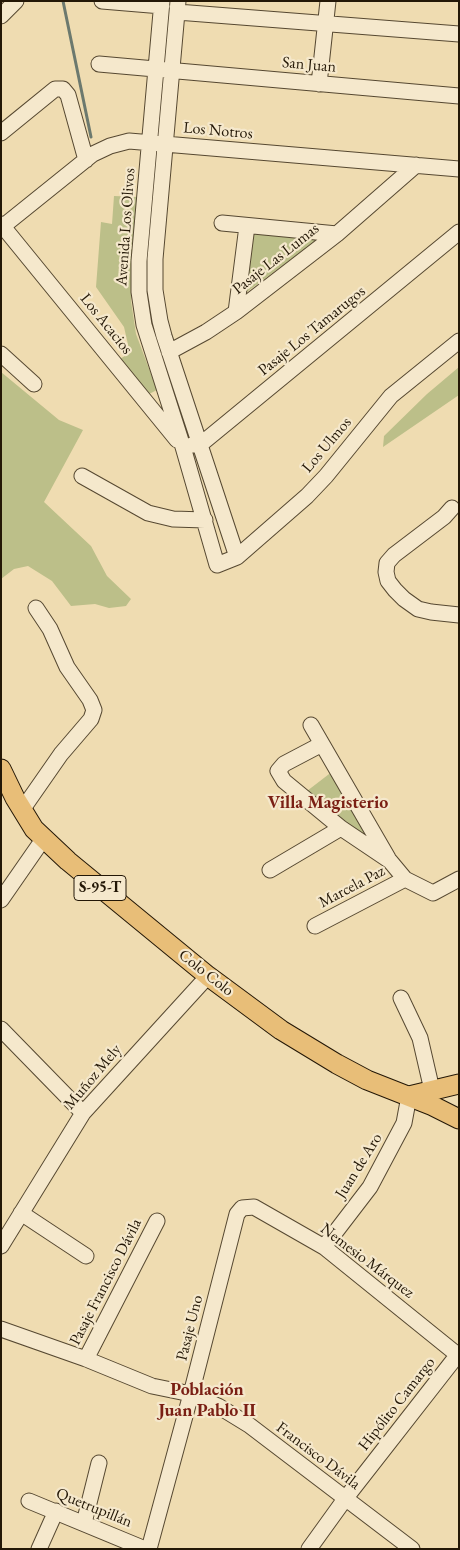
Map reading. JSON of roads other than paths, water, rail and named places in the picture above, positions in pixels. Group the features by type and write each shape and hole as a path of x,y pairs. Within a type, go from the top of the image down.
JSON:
{"main road":[{"name":"Colo Colo","path":"1,769 34,829 68,861 208,976 282,1030 337,1064 368,1080 459,1119"},
{"path":"409,1096 459,1084"}],"street":[{"path":"1,16 16,1"},
{"path":"102,1 162,4"},
{"path":"320,84 328,1"},
{"name":"Avenida Los Olivos","path":"162,4 139,261 138,292 142,316 151,348 183,446 217,565"},
{"path":"178,7 326,24 459,34"},
{"name":"Avenida Los Olivos","path":"178,7 154,275 160,321 169,352 237,557"},
{"name":"San Juan","path":"99,64 459,96"},
{"path":"1,133 55,89 64,89 68,95 86,160"},
{"name":"Los Notros","path":"2,226 86,160 101,150 129,141 416,166 459,168"},
{"name":"Pasaje Las Lumas","path":"169,352 206,332 236,312 337,234 416,166"},
{"name":"Pasaje Las Lumas","path":"222,223 337,234"},
{"name":"Los Acacios","path":"2,226 183,446"},
{"name":"Pasaje Las Lumas","path":"236,312 247,226"},
{"name":"Pasaje Los Tamarugos","path":"201,444 459,232"},
{"name":"Los Ulmos","path":"217,565 237,557 306,496 326,476 391,396 459,341"},
{"path":"1,354 34,384"},
{"path":"183,446 201,444"},
{"path":"82,476 148,513 173,520 205,520"},
{"path":"452,508 444,517 394,554 387,563 386,572 388,581 395,590 418,609 459,615"},
{"path":"22,810 61,754 91,719 94,710 90,700 67,667 50,629 36,608"},
{"path":"311,725 390,861 405,879 433,893 459,879"},
{"path":"322,744 284,764 278,771 284,781 341,828 390,861"},
{"path":"270,870 341,828"},
{"path":"1,900 44,838"},
{"name":"Marcela Paz","path":"315,926 405,879"},
{"name":"Muñoz Mely","path":"1,1246 83,1113 208,976"},
{"path":"401,998 420,1038 432,1090"},
{"path":"1,1029 83,1113"},
{"name":"Juan de Aro","path":"324,1247 370,1186 404,1123 409,1096"},
{"name":"Nemesio Márquez","path":"246,1207 254,1207 324,1247 458,1355"},
{"name":"Pasaje Uno","path":"150,1549 237,1214 246,1207"},
{"path":"21,1213 86,1256"},
{"name":"Pasaje Francisco Dávila","path":"86,1359 157,1221"},
{"name":"Francisco Dávila","path":"1,1329 86,1359 152,1386 191,1394 218,1406 249,1425 412,1549"},
{"name":"Hipólito Camargo","path":"309,1549 345,1499 458,1355"},
{"path":"84,1523 99,1463"},
{"name":"Quetrupillán","path":"29,1501 146,1549"},
{"path":"40,1549 56,1511"}],"waterway":[{"path":"63,1 91,137"}],"district":[{"name":"Villa Magisterio","path":"328,803"},
{"name":"Población Juan Pablo II","path":"207,1400"}]}
